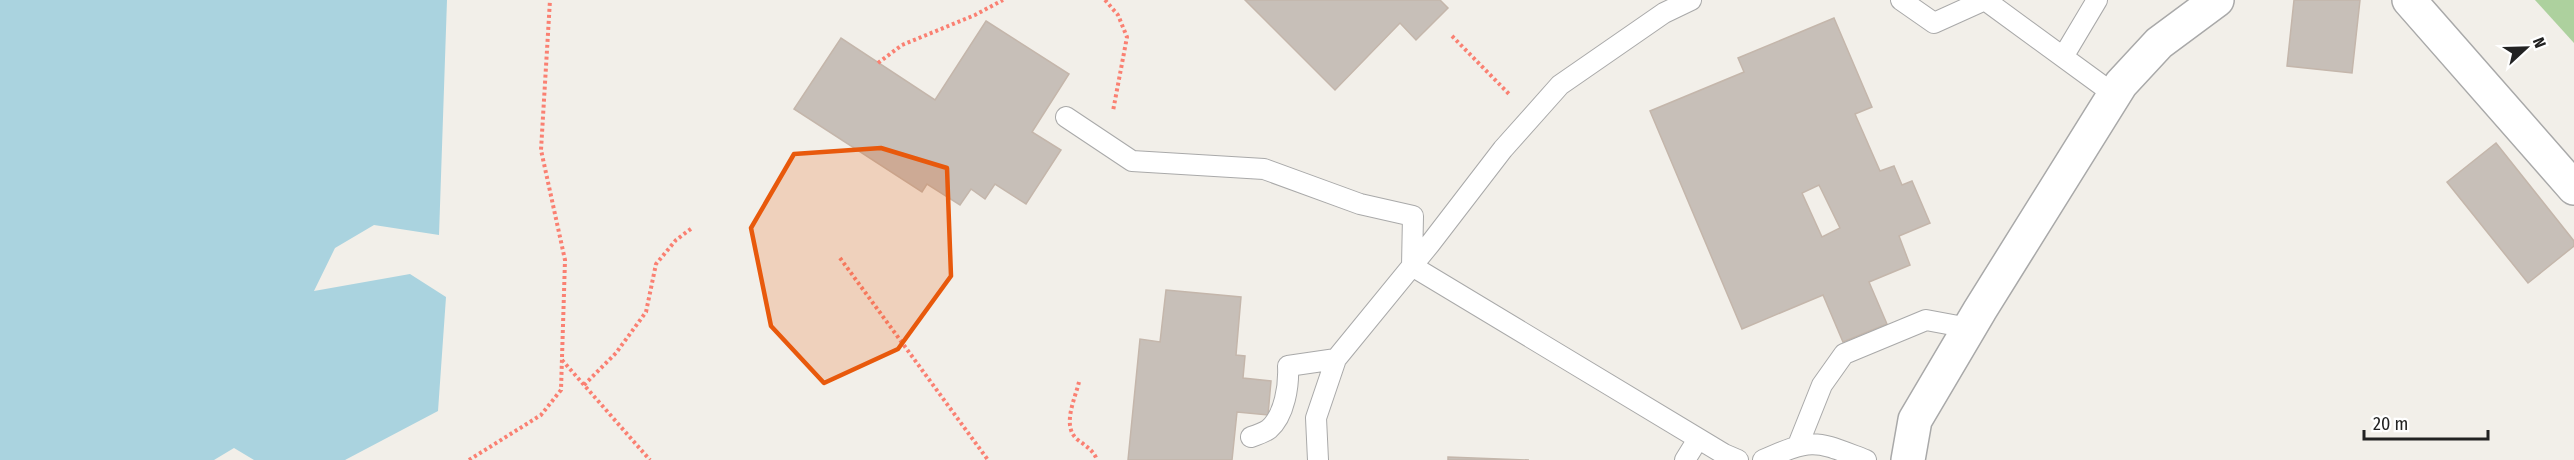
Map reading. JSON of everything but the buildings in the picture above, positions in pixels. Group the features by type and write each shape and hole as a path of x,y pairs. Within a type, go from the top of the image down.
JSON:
{"street":[{"path":"2409,0 2574,188"},
{"path":"1908,460 1915,420 1969,328 2115,95 2159,43 2208,3"}],"lane":[{"path":"1318,460 1316,418 1336,358 1412,266 1503,149 1560,85 1664,13 1691,0"},
{"path":"1901,0 1934,23 1985,0 2115,95"},
{"path":"2063,57 2097,0"},
{"path":"1066,117 1132,161 1264,169 1360,204 1413,216 1412,266"},
{"path":"1412,266 1698,439 1738,460"},
{"path":"1798,445 1822,385 1844,354 1926,320 1969,328"},
{"path":"1251,437 1268,429 1279,414 1289,382 1288,366 1336,358"},
{"path":"1685,460 1698,439"},
{"path":"1763,460 1798,445 1820,443 1866,460"}],"path":[{"path":"469,460 541,414 561,390 565,260 541,150 549,0"},
{"path":"878,63 902,45 975,15 1003,0"},
{"path":"1105,0 1118,15 1127,37 1107,144"},
{"path":"1452,36 1531,117"},
{"path":"584,385 616,353 646,312 656,264 676,240 692,228"},
{"path":"840,258 988,460"},
{"path":"562,359 650,460"},
{"path":"1079,382 1069,421 1073,436 1095,453 1097,460"}],"highlighted area":[{"path":"881,148 947,168 951,276 898,349 824,383 771,326 751,228 794,154"}],"green space":[{"path":"2535,0 2574,0 2574,43"}],"water":[{"path":"0,0 447,0 439,235 374,225 335,248 314,291 410,274 446,297 438,411 345,460 254,460 234,448 214,460 0,460"}]}
